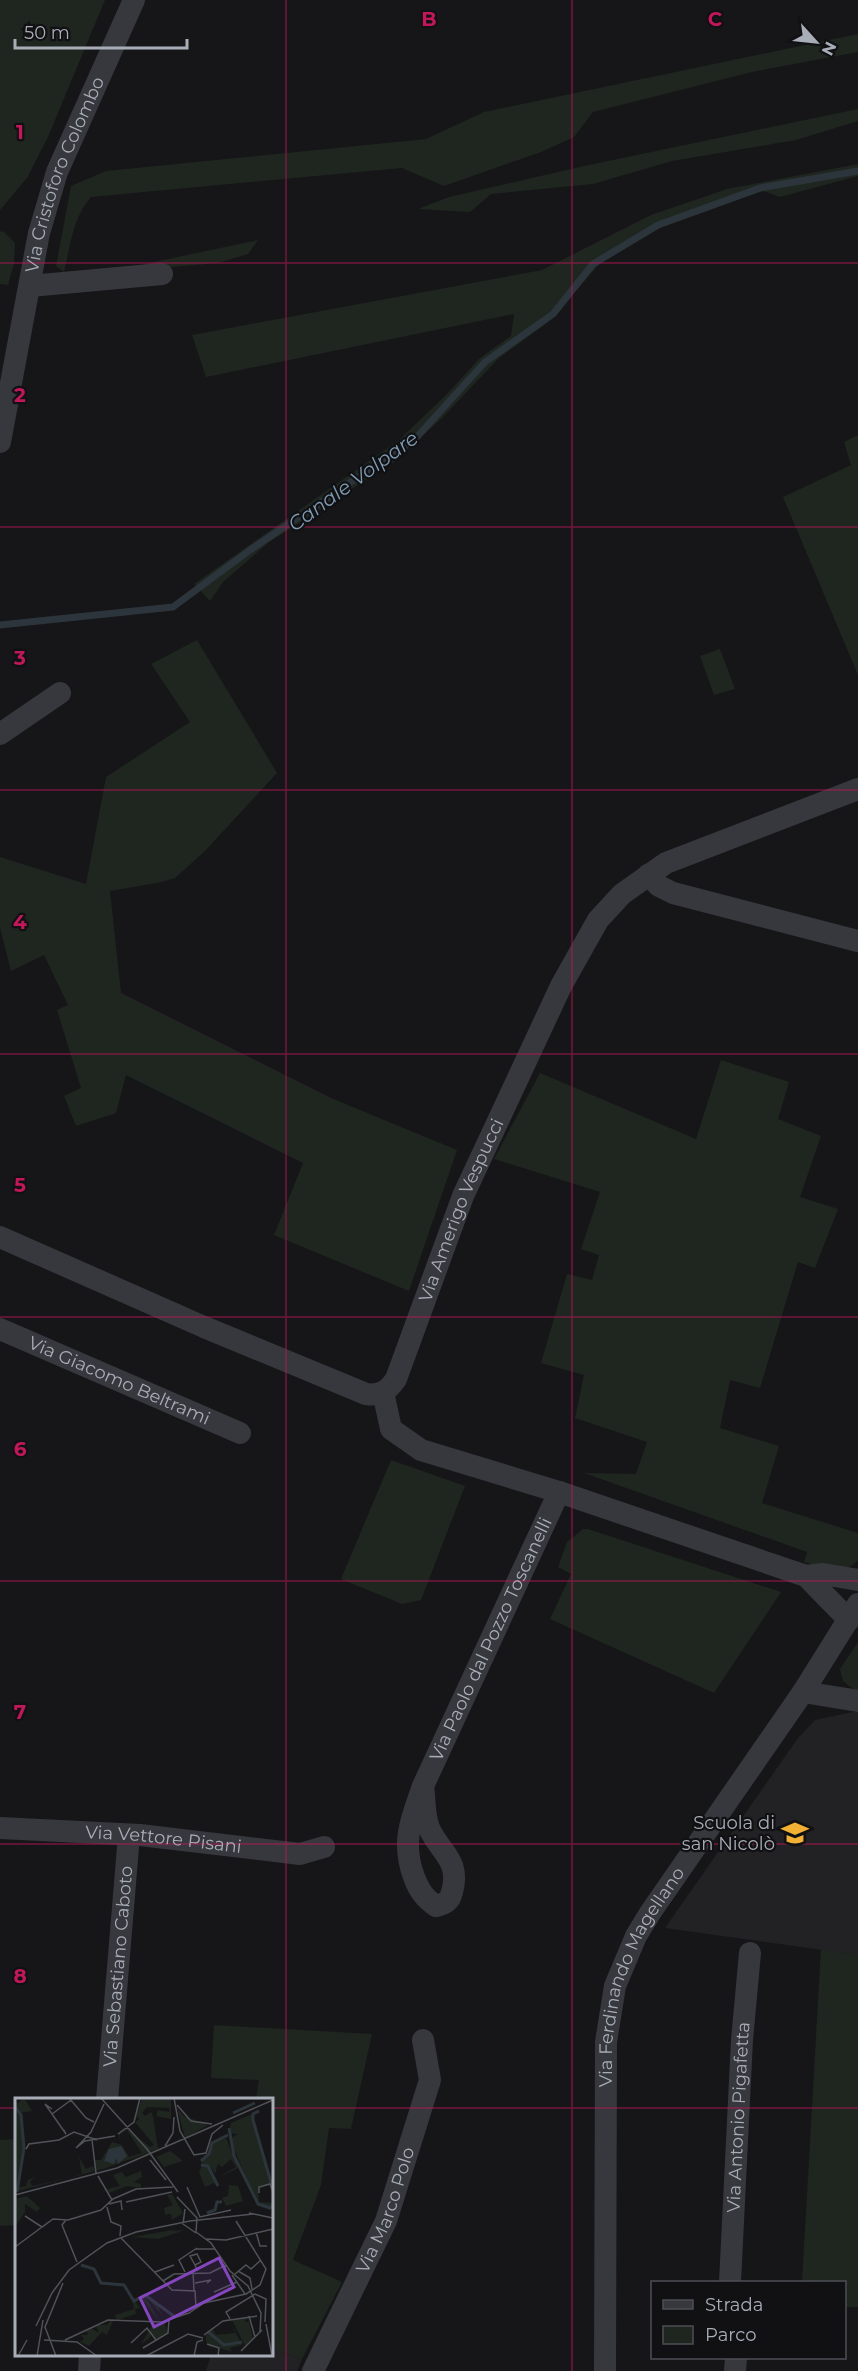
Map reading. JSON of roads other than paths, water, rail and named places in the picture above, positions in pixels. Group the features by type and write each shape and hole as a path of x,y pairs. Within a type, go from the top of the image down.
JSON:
{"street":[{"name":"Via Cristoforo Colombo","path":"0,442 39,233 57,172 134,0"},
{"name":"Via Cristoforo Colombo","path":"30,286 162,274"},
{"path":"0,734 60,693"},
{"name":"Via Amerigo Vespucci","path":"383,1392 390,1388 396,1379 463,1196 561,986 598,920 622,894 666,863 858,789"},
{"path":"648,875 659,886 673,893 858,940"},
{"path":"0,1237 204,1327 366,1394 375,1395 383,1392 391,1429 421,1450 559,1492 806,1576 854,1612"},
{"name":"Via Giacomo Beltrami","path":"0,1329 240,1433"},
{"name":"Via Paolo dal Pozzo Toscanelli","path":"423,1786 559,1492"},
{"path":"806,1576 822,1574 858,1580"},
{"name":"Via Ferdinando Magellano","path":"605,2371 606,2042 615,1986 636,1936 650,1913 803,1692 854,1612"},
{"path":"803,1692 858,1701"},
{"name":"Via Vettore Pisani","path":"0,1828 129,1835 300,1854 324,1847"},
{"name":"Via Sebastiano Caboto","path":"107,2098 129,1835"},
{"name":"Via Antonio Pigafetta","path":"730,2281 742,2040 750,1953"},
{"name":"Via Marco Polo","path":"313,2371 386,2222 430,2080 423,2040"},
{"path":"89,2371 90,2356"}],"waterway":[{"name":"Canale Volpare","path":"0,625 173,607 250,550 416,438 485,362 553,314 593,264 658,225 760,188 858,171"}],"place":[{"name":"Scuola di san Nicolò","path":"795,1833"}]}
